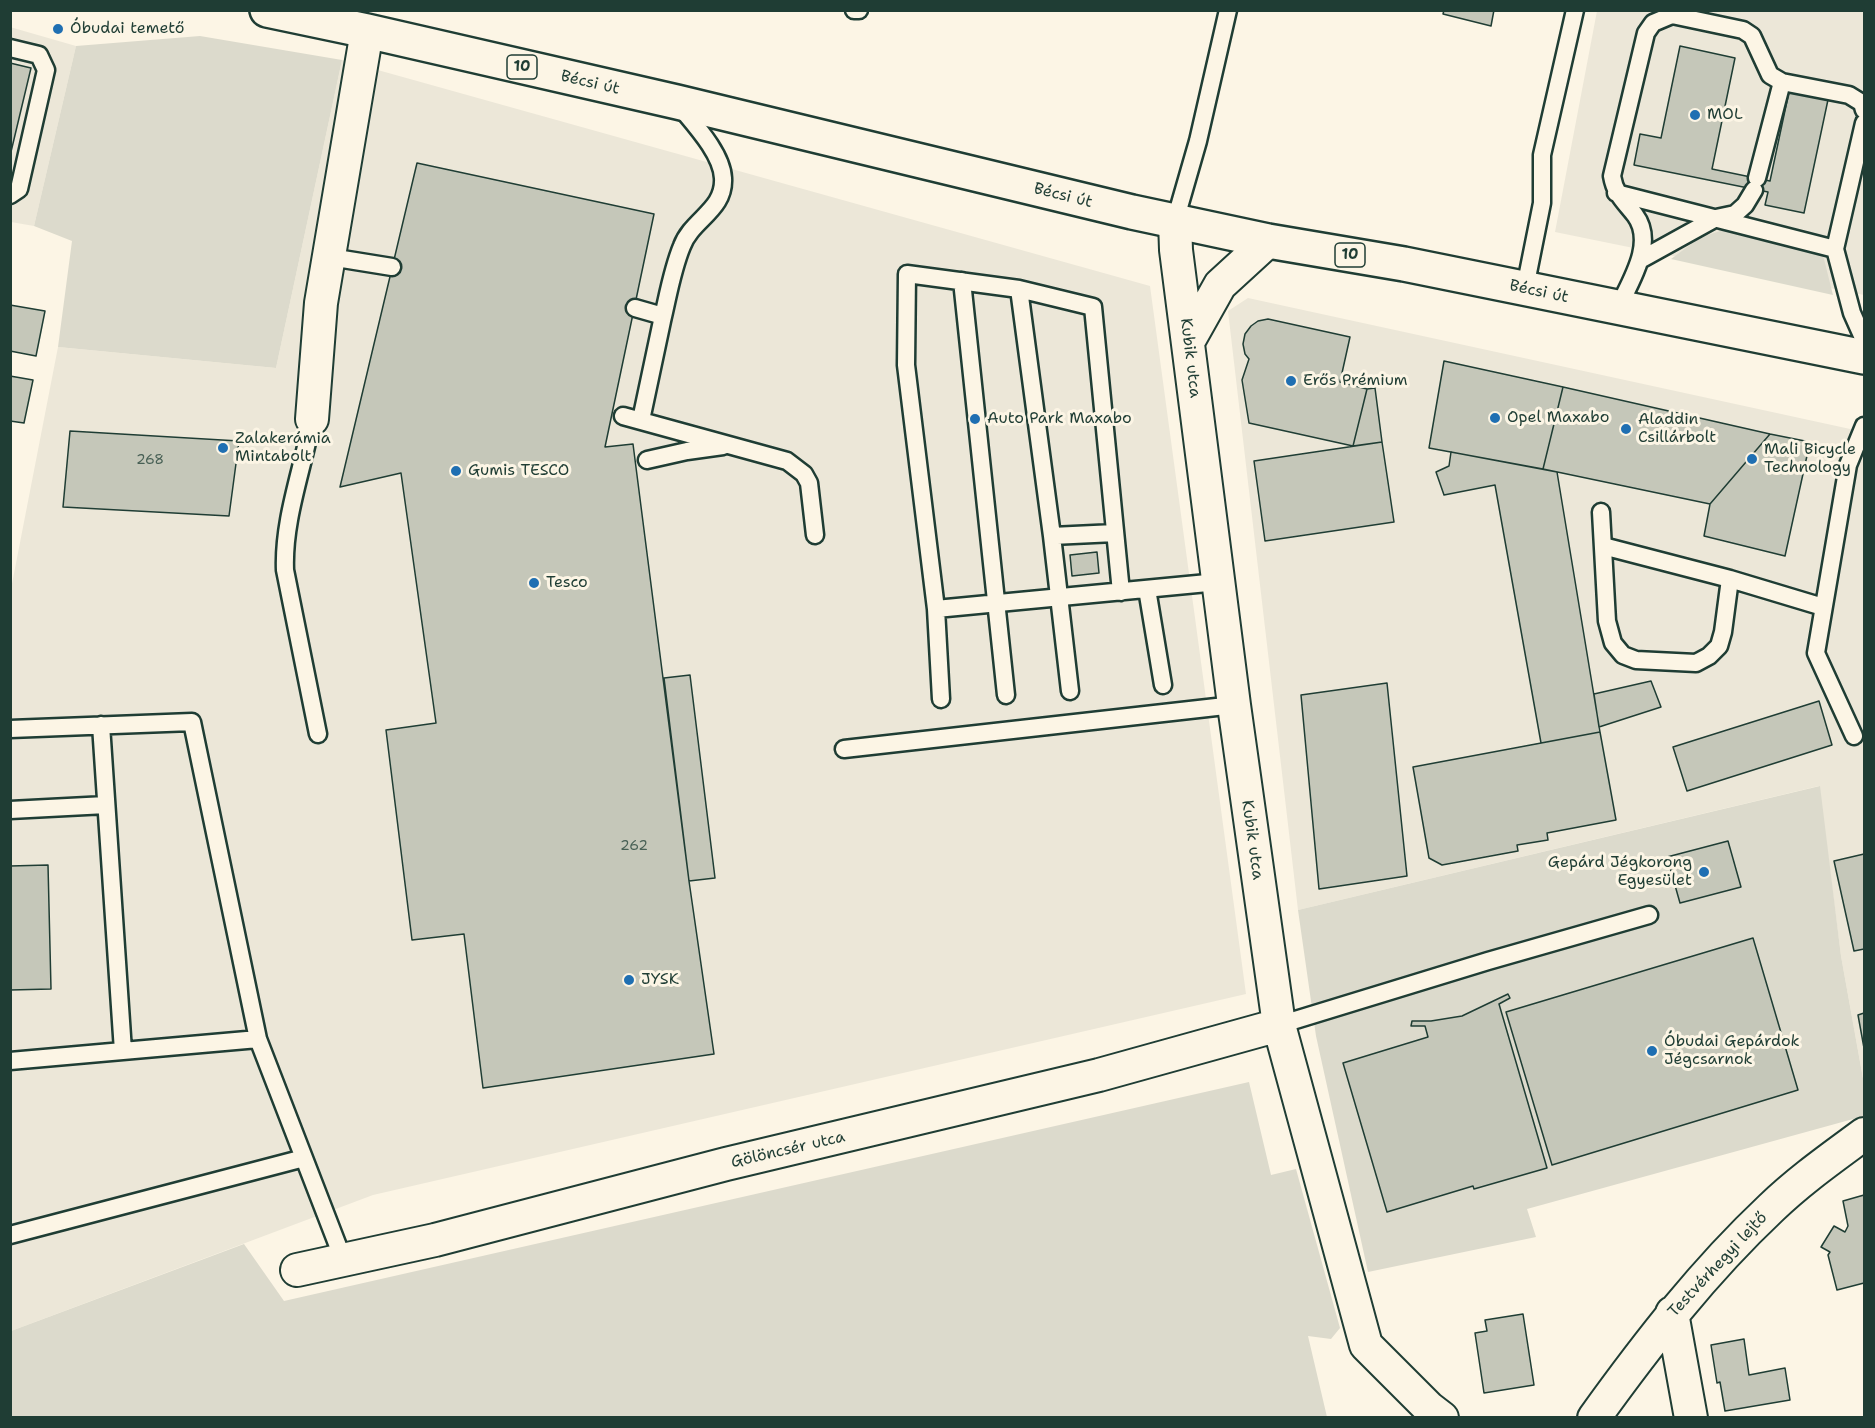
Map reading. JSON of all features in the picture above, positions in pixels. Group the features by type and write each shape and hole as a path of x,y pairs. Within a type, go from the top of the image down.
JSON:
{"main road":[{"name":"Bécsi út","path":"267,10 677,102 1109,207 1268,241 1404,264 1864,357"}],"street":[{"path":"312,419 321,303 367,32"},
{"name":"Kubik utca","path":"1175,221 1176,250 1218,582 1278,1026 1366,1345 1442,1418"},
{"path":"1188,342 1220,285 1268,241"},
{"name":"Gölöncsér utca","path":"297,1270 343,1258 435,1240 726,1164 1099,1076 1278,1026"},
{"name":"Testvérhegyi lejtő","path":"1594,1418 1672,1313 1728,1251 1772,1207 1814,1171 1864,1134"},
{"path":"1672,1313 1691,1418"}],"lane":[{"path":"1175,221 1198,141 1228,10"},
{"path":"1525,288 1542,203 1542,155 1575,10"},
{"path":"1618,308 1640,260 1641,225 1616,193 1612,176 1646,33 1653,23 1672,15 1743,30 1758,44 1770,75 1782,82 1849,95 1862,103 1864,110"},
{"path":"10,48 39,55 46,70 19,189 10,195"},
{"path":"1640,260 1716,218 1735,214 1745,205 1756,184 1782,82"},
{"path":"641,420 674,268 690,231 710,213 722,192 721,166 712,149 677,102"},
{"path":"1864,123 1835,249 1852,313 1864,340"},
{"path":"1616,193 1835,249"},
{"path":"330,257 392,267"},
{"path":"941,699 936,609 906,365 907,274 1019,289 1093,307 1121,592"},
{"path":"962,281 1006,695"},
{"path":"1019,289 1070,691"},
{"path":"635,308 663,316"},
{"path":"623,416 787,461 804,474 809,483 815,535"},
{"path":"312,419 307,450 288,525 284,553 285,570 318,735"},
{"path":"1854,736 1816,653 1848,465 1864,426"},
{"path":"647,460 687,451 732,445"},
{"path":"1601,512 1607,621 1613,643 1623,655 1636,660 1696,663 1709,656 1719,646 1723,632 1731,579"},
{"path":"1052,536 1115,533"},
{"path":"1603,546 1731,579 1823,607"},
{"path":"936,609 1218,582"},
{"path":"1147,589 1163,685"},
{"path":"844,749 1234,705"},
{"path":"10,729 192,722 258,1039 343,1258"},
{"path":"101,726 123,1052"},
{"path":"10,810 106,805"},
{"path":"1278,1026 1488,961 1649,915"},
{"path":"10,1062 258,1039"},
{"path":"10,1235 304,1158"}],"shaded area":[{"path":"1597,11 1864,11 1864,295 1555,232"},
{"path":"10,27 76,46 34,226 11,222"},
{"path":"200,36 342,60 276,368 58,347 72,241 34,226 76,46"},
{"path":"342,60 1150,286 1246,994 373,1195 11,1331 10,594 58,347 276,368"},
{"path":"1727,229 1823,255 1833,295 1671,259 1701,237"},
{"path":"1248,298 1864,432 1864,1084 1841,956 1819,786 1298,910 1228,311"},
{"path":"1820,786 1841,956 1864,1084 1864,1116 1527,1209 1536,1237 1368,1272 1316,1036 1298,910"},
{"path":"1249,1082 1271,1175 1296,1169 1340,1328 1331,1339 1308,1336 1327,1417 11,1417 11,1331 244,1244 284,1301"}],"building":[{"path":"1444,10 1494,10 1491,26 1443,14"},
{"name":"MOL","path":"1680,46 1735,58 1712,169 1770,181 1790,87 1829,95 1804,213 1765,205 1768,192 1634,165 1640,134 1661,138"},
{"path":"10,63 31,68 10,156"},
{"name":"Tesco","path":"417,163 654,214 605,447 633,444 689,881 714,1054 483,1088 464,934 412,940 386,730 436,723 401,473 340,487"},
{"path":"10,305 45,311 36,356 10,351"},
{"name":"Erős Prémium","path":"1268,319 1350,337 1340,382 1367,389 1353,446 1249,423 1242,380 1249,359 1245,354 1243,344 1245,334 1251,326 1258,321"},
{"name":"Opel Maxabo","path":"1444,361 1563,387 1543,469 1429,448"},
{"path":"10,376 33,380 24,423 10,421"},
{"path":"1563,387 1770,434 1710,504 1543,469"},
{"path":"1375,388 1382,442 1353,446 1367,389"},
{"path":"70,431 239,441 229,516 63,507"},
{"path":"1770,434 1810,442 1785,556 1704,536 1710,504"},
{"path":"1382,442 1394,522 1265,541 1254,461"},
{"path":"1451,452 1557,472 1600,732 1541,743 1495,485 1444,495 1436,472 1449,466"},
{"path":"1097,552 1099,573 1072,576 1070,555"},
{"path":"690,675 715,878 689,881 664,678"},
{"path":"1651,681 1661,707 1599,727 1594,694"},
{"path":"1387,683 1407,876 1319,889 1301,695"},
{"path":"1819,701 1832,745 1687,791 1673,747"},
{"path":"1600,732 1616,820 1547,833 1548,840 1517,845 1518,851 1442,865 1429,858 1413,767"},
{"name":"Gepárd Jégkorong Egyesület","path":"1728,841 1741,887 1680,903 1667,857"},
{"path":"1864,854 1864,949 1854,951 1834,861"},
{"path":"48,865 51,989 10,990 10,866"},
{"name":"Óbudai Gepárdok Jégcsarnok","path":"1753,938 1798,1090 1552,1165 1506,1012"},
{"path":"1508,994 1510,998 1499,1004 1547,1168 1474,1189 1473,1186 1387,1212 1343,1063 1428,1037 1425,1026 1411,1026 1412,1021 1431,1021 1462,1016"},
{"path":"1864,1013 1864,1048 1858,1015"},
{"path":"1864,1195 1864,1283 1837,1290 1828,1255 1830,1252 1821,1247 1834,1226 1845,1232 1848,1226 1843,1201"},
{"path":"1523,1314 1534,1385 1484,1393 1475,1333 1487,1331 1485,1320"},
{"path":"1744,1339 1749,1375 1785,1368 1790,1400 1725,1411 1720,1382 1717,1383 1711,1345"}],"place":[{"name":"Óbudai temető","path":"58,29"},
{"name":"MOL","path":"1695,115"},
{"name":"Erős Prémium","path":"1291,381"},
{"name":"Opel Maxabo","path":"1495,418"},
{"name":"Auto Park Maxabo","path":"975,419"},
{"name":"Aladdin Csillárbolt","path":"1626,429"},
{"name":"Zalakerámia Mintabolt","path":"223,448"},
{"name":"Mali Bicycle Technology","path":"1752,459"},
{"name":"Gumis TESCO","path":"456,471"},
{"name":"Tesco","path":"534,583"},
{"name":"Gepárd Jégkorong Egyesület","path":"1704,872"},
{"name":"JYSK","path":"629,980"},
{"name":"Óbudai Gepárdok Jégcsarnok","path":"1652,1051"}]}
